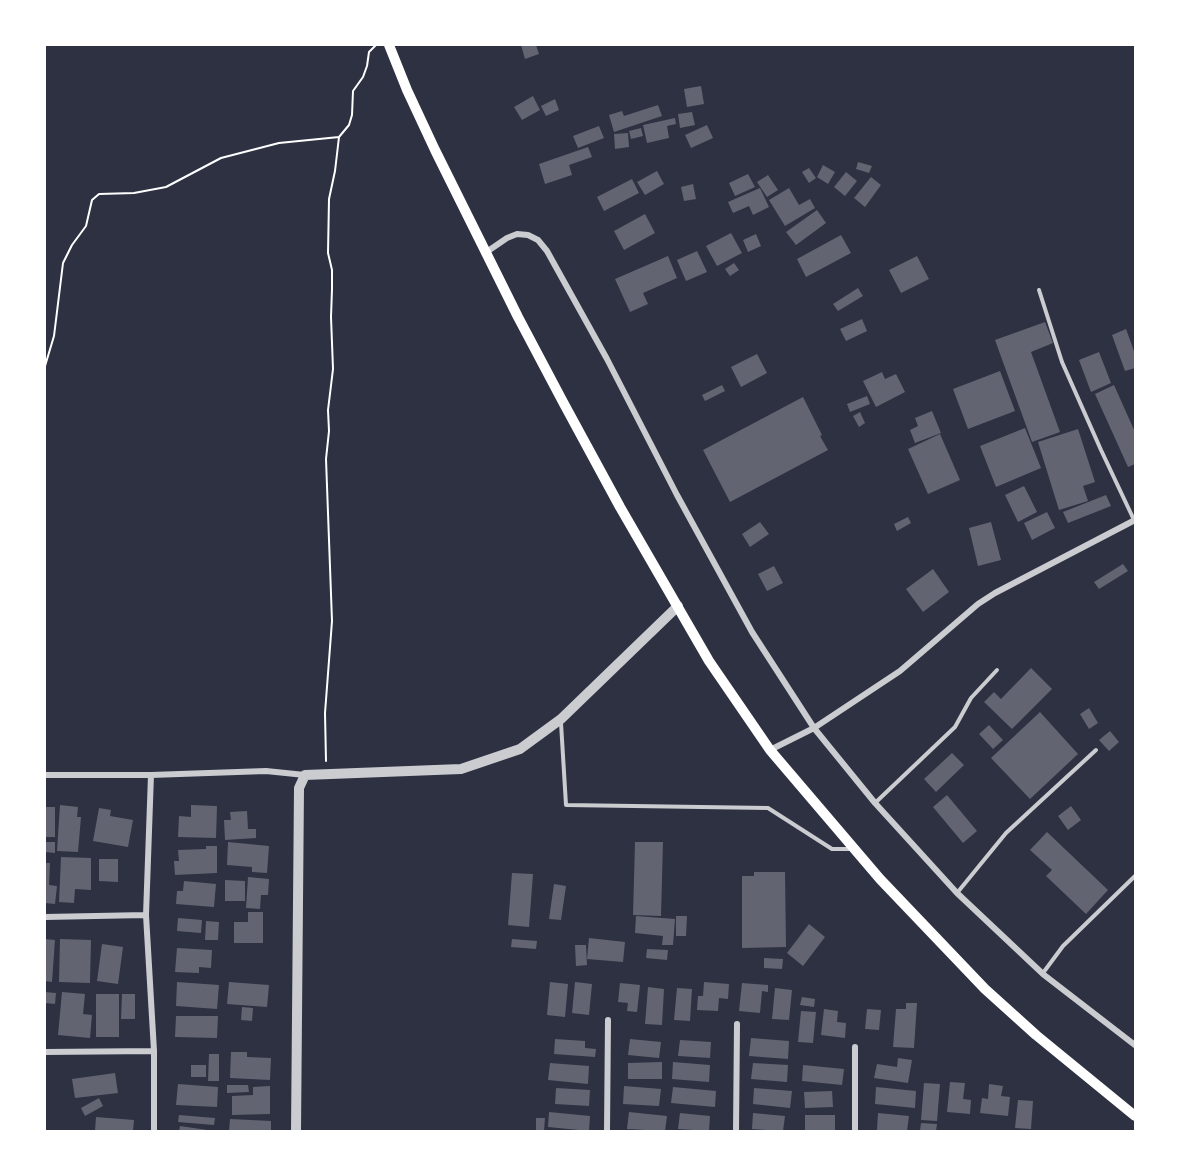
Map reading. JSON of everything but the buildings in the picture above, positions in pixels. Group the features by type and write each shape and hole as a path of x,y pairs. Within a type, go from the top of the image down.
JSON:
{"main road":[{"path":"389,45 421,120 485,253 620,507 709,661 770,750 880,879 985,988 1036,1035 1135,1116"}],"street":[{"path":"485,253 517,234 528,235 538,240 547,251 607,359 676,495 752,632 814,728 875,803 957,893 1043,974 1135,1045"},
{"path":"770,750 814,728 900,670 978,604 1135,520"},
{"path":"45,775 266,771 305,775 461,769 520,748 561,719 678,606"},
{"path":"150,774 146,915 154,1051 154,1131"},
{"path":"296,1131 299,788 305,775"},
{"path":"45,917 146,915"},
{"path":"607,1131 608,1020"},
{"path":"736,1131 737,1024"},
{"path":"855,1047 855,1131"},
{"path":"45,1052 154,1051"}],"lane":[{"path":"1039,290 1062,362 1135,520"},
{"path":"875,803 955,727 971,698 997,670"},
{"path":"561,719 566,806 768,808 832,849 854,849"},
{"path":"957,893 1006,834 1096,750"},
{"path":"1043,974 1063,946 1135,876"}],"path":[{"path":"326,773 326,713 332,621 327,459 328,410 333,369 332,270 327,233 329,199 339,138 349,125 352,115 353,91 363,78 369,52 376,45"},
{"path":"45,366 54,336 63,263 72,245 86,226 92,200 99,194 134,193 166,187 221,158 279,143 339,138"}]}
